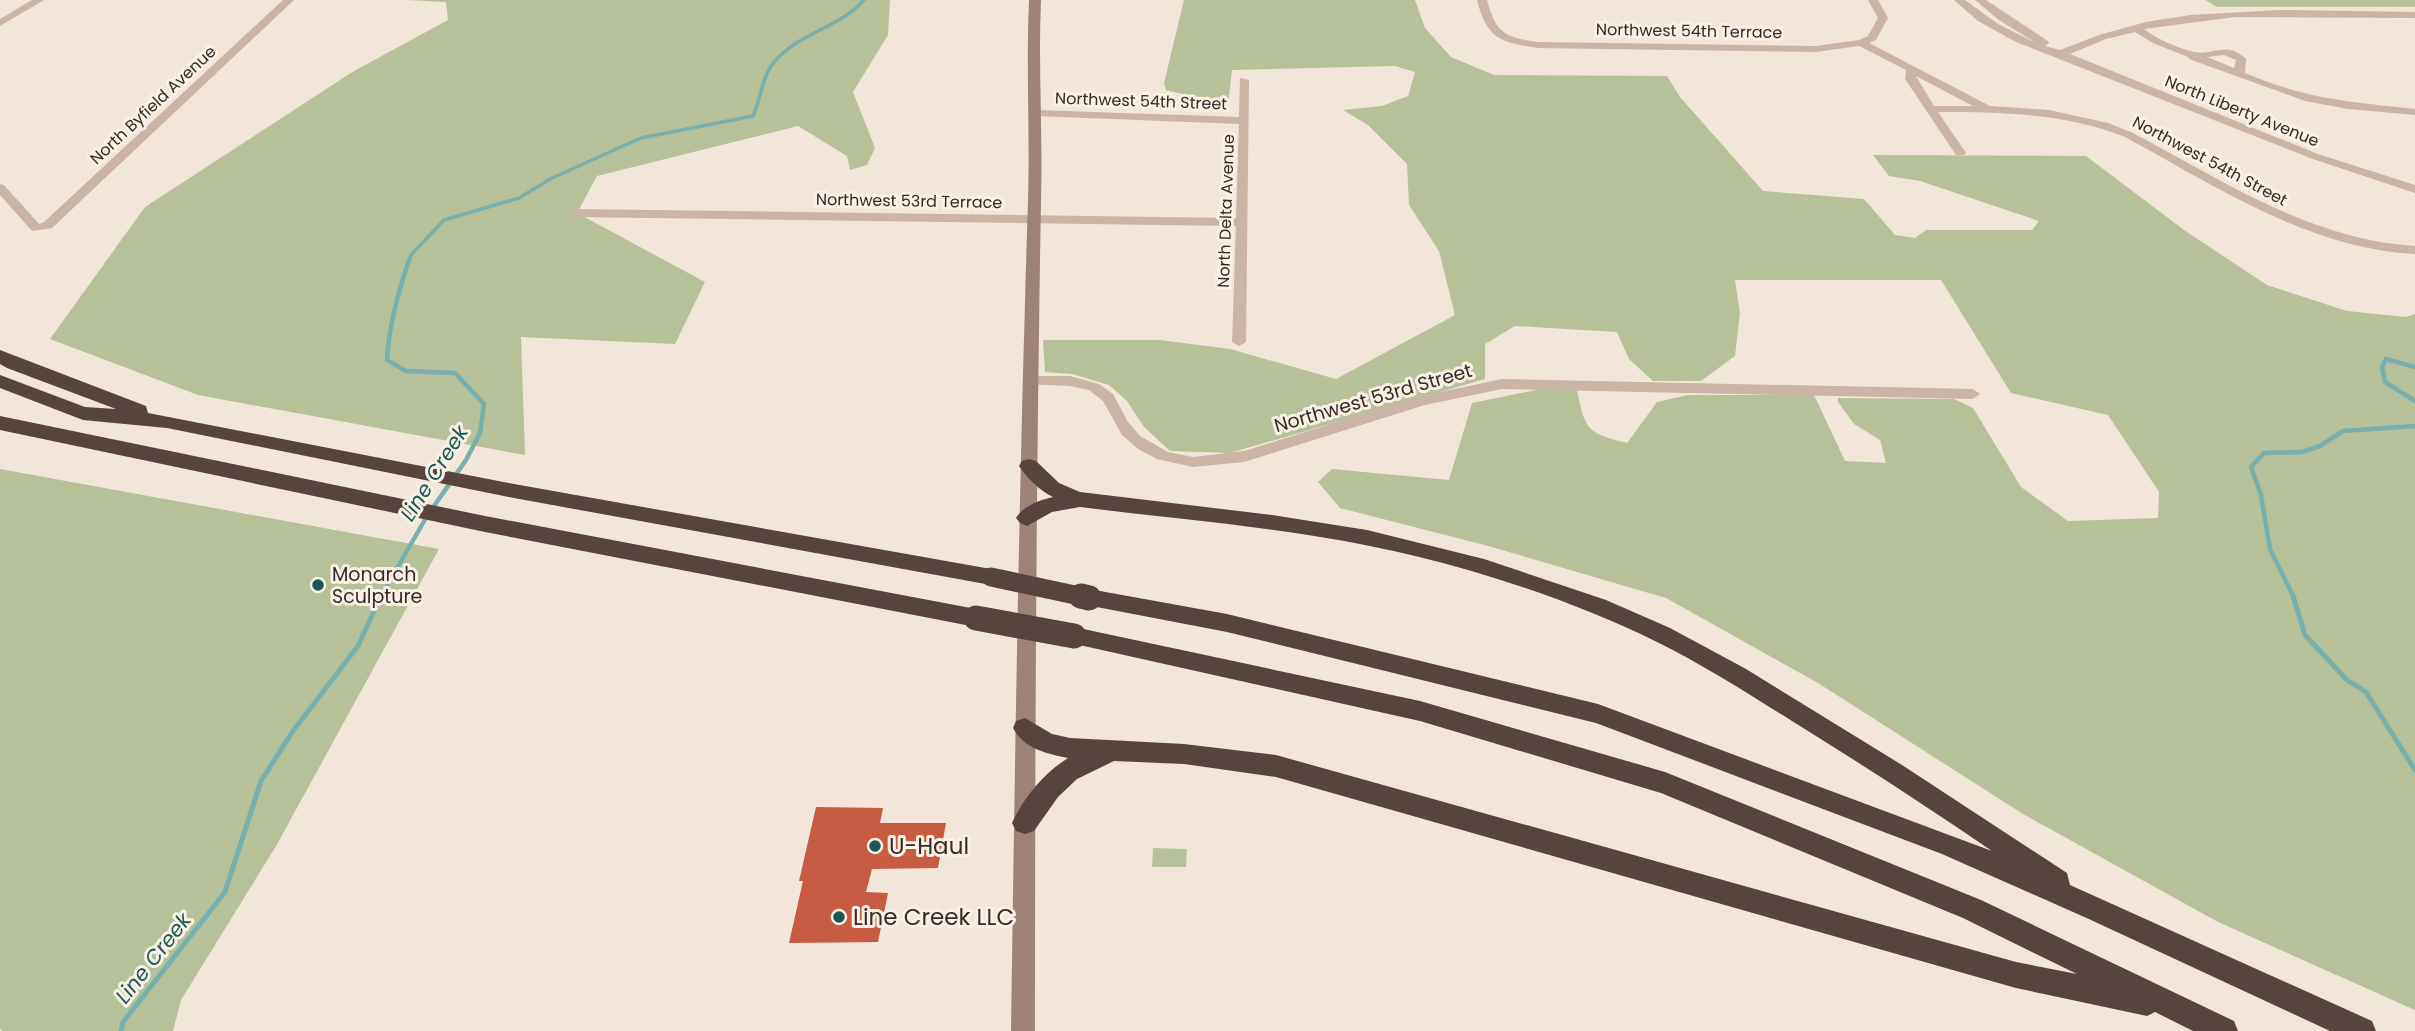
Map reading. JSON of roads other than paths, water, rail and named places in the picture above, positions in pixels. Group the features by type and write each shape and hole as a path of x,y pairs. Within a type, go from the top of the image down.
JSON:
{"highway":[{"path":"0,356 14,364 167,421"},
{"path":"0,381 83,413 167,421 514,491 991,577 1227,623 1598,714 1951,846 2101,911 2362,1031"},
{"path":"0,423 485,524 1074,636 1420,711 1665,783 1972,909 2224,1031"},
{"path":"1028,466 1052,488 1080,499 1382,540 1538,584 1643,625 1718,663 1893,770 2101,911"},
{"path":"1027,518 1046,506 1080,499"},
{"path":"1025,728 1046,743 1114,752 1184,754 1276,766 1407,800 2015,975 2177,1008"},
{"path":"1025,823 1044,792 1061,775 1093,757 1114,752"}],"main road":[{"path":"1023,1031 1027,518 1036,113 1032,65 1035,0"}],"street":[{"path":"0,23 39,0"},
{"name":"North Byfield Avenue","path":"0,188 36,228 48,225 289,0"},
{"name":"Northwest 54th Terrace","path":"1482,0 1488,26 1504,38 1537,45 1816,49 1861,43"},
{"path":"1861,43 1872,38 1883,18 1873,0"},
{"name":"North Liberty Avenue","path":"1959,0 2005,34 2035,48 2061,54 2314,156 2415,189"},
{"name":"North Liberty Avenue","path":"1980,0 2003,18 2061,54"},
{"path":"2061,54 2137,28 2221,15 2415,15"},
{"path":"2137,28 2146,37 2165,47 2177,49 2309,99 2415,112"},
{"name":"Northwest 54th Street","path":"1861,43 1988,109"},
{"path":"2193,57 2230,52 2241,59 2239,74"},
{"path":"1911,70 1910,79 1960,153"},
{"name":"North Delta Avenue","path":"1240,342 1244,80"},
{"name":"Northwest 54th Street","path":"1931,108 2049,113 2104,125 2139,140 2283,217 2302,230 2367,245 2415,250"},
{"name":"Northwest 54th Street","path":"1036,113 1245,121"},
{"name":"Northwest 53rd Terrace","path":"576,213 1242,222"},
{"name":"Northwest 53rd Street","path":"1031,381 1076,382 1093,386 1113,401 1125,428 1137,441 1163,455 1195,462 1240,458 1462,390 1502,384 1973,394"}],"waterway":[{"name":"Line Creek","path":"409,262 411,255 444,220 519,198 552,178 641,138 753,116 767,73 775,61 785,51 854,10 864,0"},
{"name":"Line Creek","path":"409,260 395,309 387,360 406,371 455,373 484,404 480,433 466,460 432,509"},
{"path":"2415,367 2386,359 2382,367 2385,382 2415,401"},
{"path":"2294,598 2270,549 2261,495 2251,467 2264,453 2302,452 2320,446 2343,431 2415,426"},
{"name":"Line Creek","path":"380,597 427,516"},
{"path":"2293,596 2305,635 2347,680 2366,692 2415,770"},
{"name":"Line Creek","path":"121,1031 123,1022 225,892 261,781 293,731 358,646 380,597"}],"place":[{"name":"Monarch Sculpture","path":"318,585"},
{"name":"U-Haul","path":"875,846"},
{"name":"Line Creek LLC","path":"839,917"}]}
